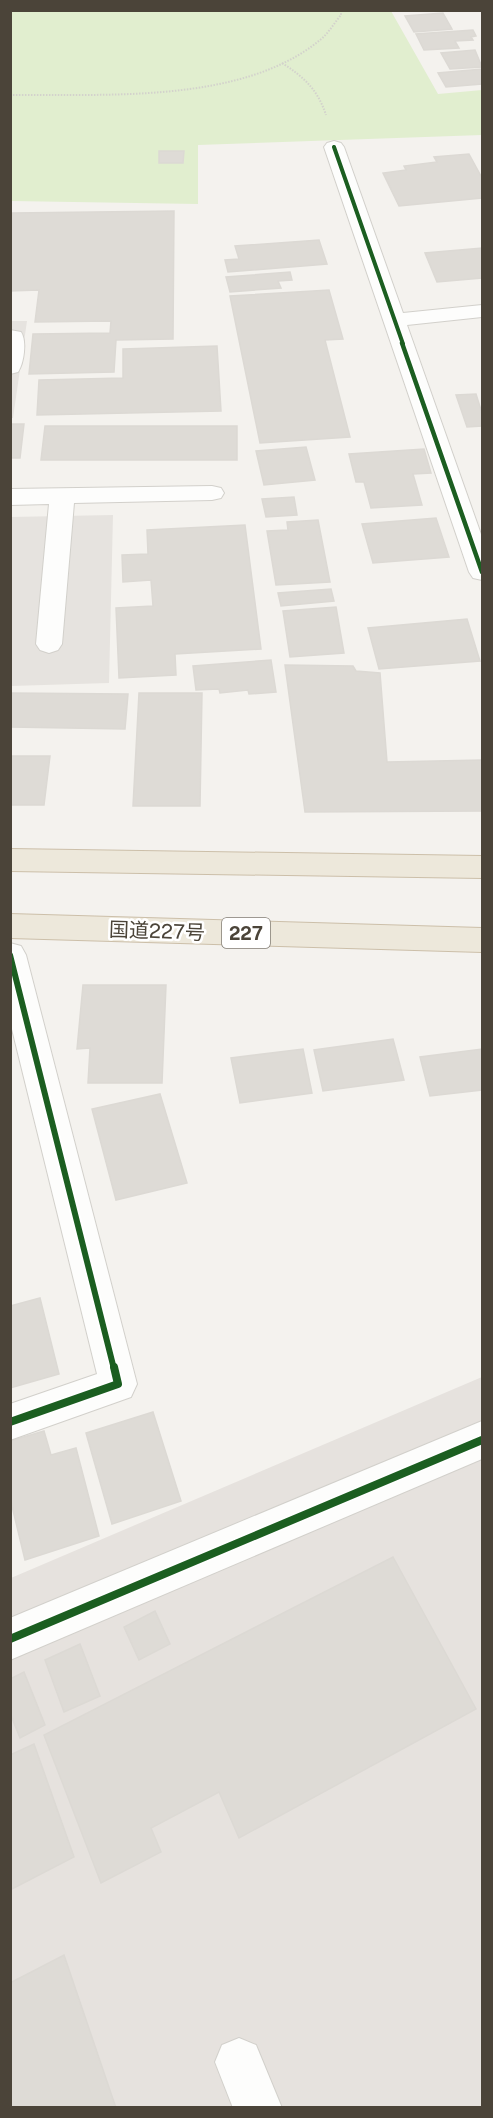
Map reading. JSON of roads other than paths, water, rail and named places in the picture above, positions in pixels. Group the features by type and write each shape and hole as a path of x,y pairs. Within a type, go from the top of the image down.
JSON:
{"highway":[{"path":"10,860 483,867"},
{"name":"国道227号","path":"10,926 483,940"}],"street":[{"path":"334,147 483,572"},
{"path":"396,320 483,311"},
{"path":"10,337 13,337 10,367"},
{"path":"10,497 212,493"},
{"path":"50,644 62,496"},
{"path":"10,955 118,1384 10,1422"},
{"path":"10,1639 483,1440"},
{"path":"239,2062 258,2108"}]}
